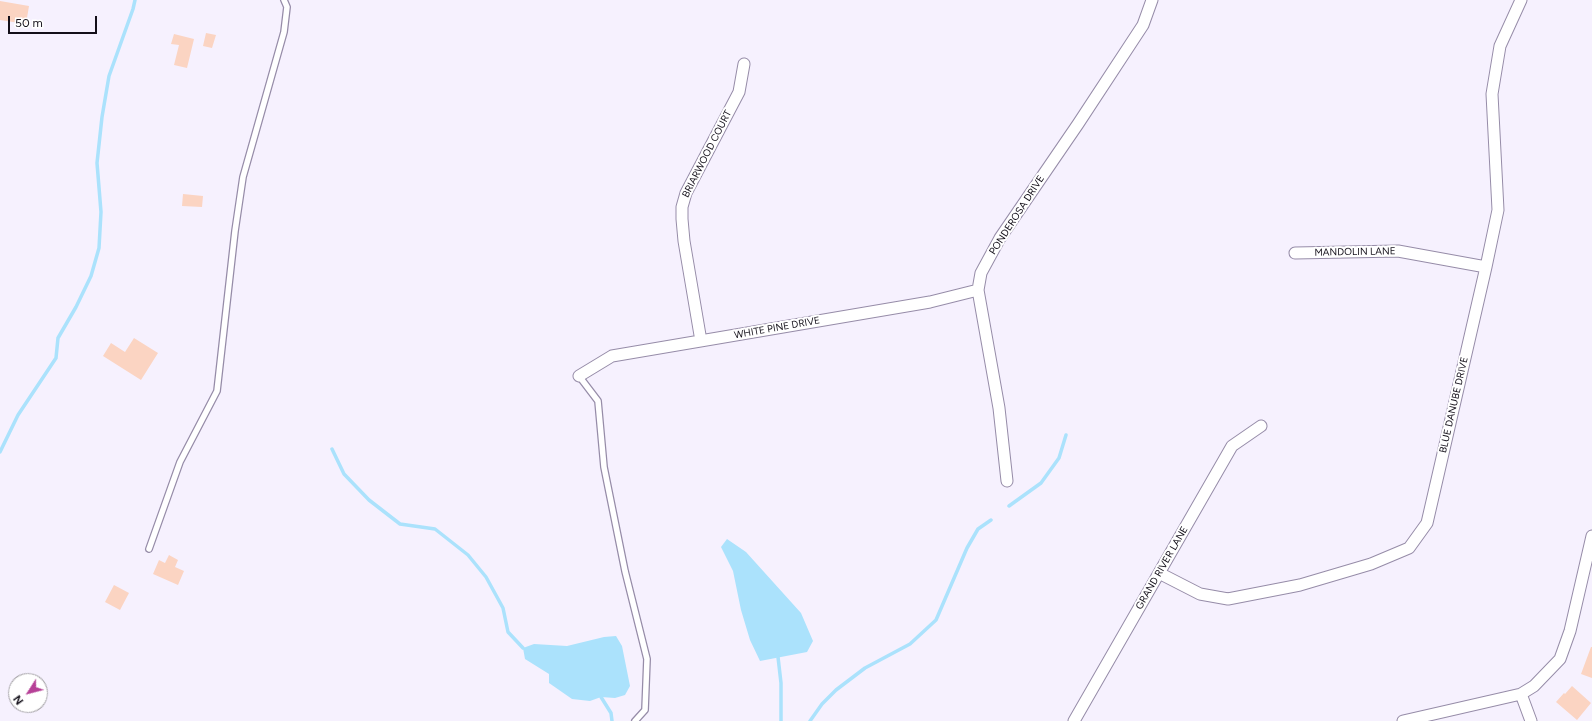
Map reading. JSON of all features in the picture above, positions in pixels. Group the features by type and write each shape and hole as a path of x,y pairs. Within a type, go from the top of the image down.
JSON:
{"street":[{"name":"PONDEROSA DRIVE","path":"1008,481 999,408 978,290 981,273 1000,238 1143,25 1152,0"},
{"name":"BLUE DANUBE DRIVE","path":"1159,573 1200,594 1228,599 1300,585 1371,564 1409,548 1427,523 1498,210 1492,94 1500,46 1521,0"},
{"name":"BRIARWOOD COURT","path":"701,341 684,241 682,207 686,193 739,92 744,64"},
{"name":"MANDOLIN LANE","path":"1295,252 1398,251 1486,267"},
{"name":"WHITE PINE DRIVE","path":"579,376 612,356 930,302 978,290"},
{"name":"GRAND RIVER LANE","path":"1078,720 1159,573 1232,446 1261,426"},
{"path":"1403,721 1521,694 1534,686 1560,659 1570,631 1592,536"},
{"path":"1521,694 1531,721"}],"lane":[{"path":"149,550 180,462 217,391 234,239 243,177 284,32 287,7 284,0"},
{"path":"579,376 598,401 604,467 625,571 647,659 645,710 635,721"}],"water":[{"path":"727,539 746,552 801,613 813,641 807,652 760,661 750,640 741,610 733,571 721,547"},
{"path":"616,636 622,646 630,686 625,695 615,698 601,697 590,701 572,699 549,683 549,674 525,659 523,648 534,644 567,646 604,637"}],"building":[{"path":"0,1 29,6 26,24 0,20"},
{"path":"206,33 216,35 212,48 203,46"},
{"path":"174,34 194,39 187,68 174,65 179,45 171,44"},
{"path":"183,194 203,196 202,207 182,206"},
{"path":"134,338 158,353 141,380 103,356 111,343 125,352"},
{"path":"169,555 178,560 175,567 184,571 178,585 153,574 159,560 165,563"},
{"path":"114,585 129,593 120,610 105,602"},
{"path":"1592,647 1592,678 1581,674"},
{"path":"1572,686 1591,703 1577,720 1556,702"}],"waterway":[{"path":"0,452 18,415 56,358 58,338 76,307 91,276 99,248 101,212 97,163 102,117 109,76 135,0"},
{"path":"1009,506 1041,483 1059,458 1066,435"},
{"path":"332,449 344,474 369,500 400,524 435,529 468,555 486,577 503,608 508,632 523,648"},
{"path":"810,721 822,704 836,690 865,668 910,644 936,620 967,548 978,529 991,520"},
{"path":"778,657 781,683 781,721"},
{"path":"601,697 611,713 612,721"}]}
